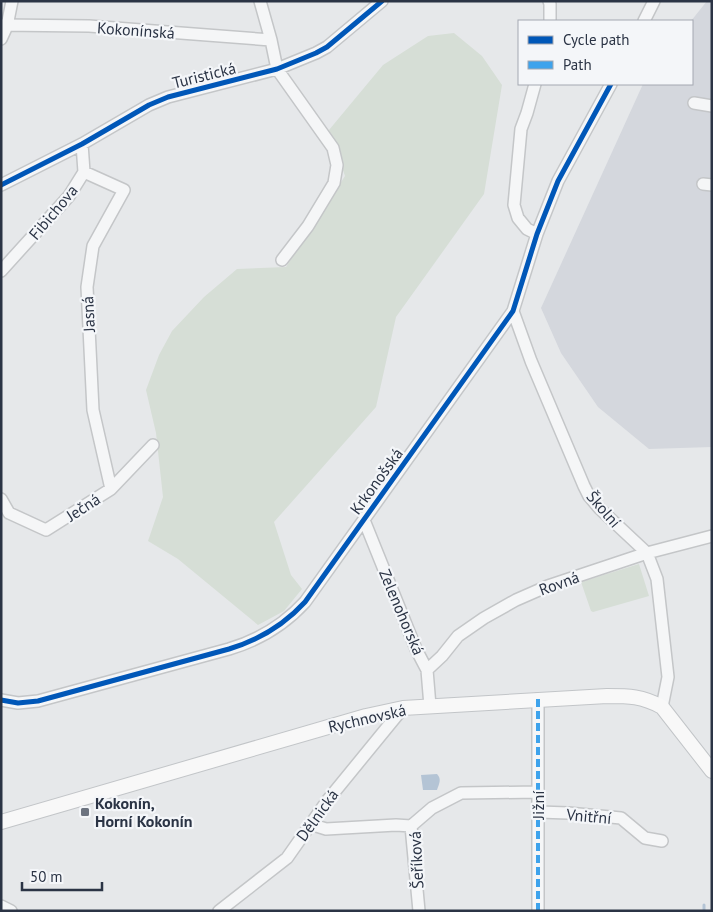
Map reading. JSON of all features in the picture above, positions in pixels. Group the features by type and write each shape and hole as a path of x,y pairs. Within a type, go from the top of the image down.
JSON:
{"main road":[{"name":"Rychnovská","path":"1,822 366,716 404,708 430,706 538,699 637,696 662,707 712,770"}],"street":[{"path":"1,39 12,1"},
{"path":"260,1 272,40 277,69 333,148 337,165 334,183 308,226 282,260"},
{"name":"Turistická","path":"1,185 82,144 149,105 168,97 277,69 316,53 327,47 382,1"},
{"path":"549,1 550,20"},
{"path":"644,20 654,1"},
{"name":"Kokonínská","path":"4,25 89,26 272,40"},
{"path":"535,85 521,128 514,205 518,218 527,229 537,234"},
{"name":"Krkonošská","path":"1,700 28,703 56,697 229,649 255,640 278,626 305,602 512,312 537,234 558,181 610,85"},
{"path":"694,103 712,106"},
{"name":"Fibichova","path":"1,271 69,196 84,172 82,144"},
{"name":"Jasná","path":"84,172 124,190 93,246 87,287 92,410 111,489"},
{"name":"Školní","path":"512,312 589,496 646,553 657,580 668,677 662,707"},
{"name":"Ječná","path":"5,516 46,530 111,489 153,445"},
{"path":"1,499 5,516"},
{"name":"Zelenohorská","path":"364,520 416,649 428,670 430,706"},
{"name":"Rovná","path":"428,670 458,636 484,618 516,600 558,582 646,553 712,536"},
{"name":"Jižní","path":"538,699 538,911"},
{"name":"Dělnická","path":"219,911 287,858 327,801 404,708"},
{"name":"Šeříková","path":"419,911 411,826 432,808 461,793 538,792"},
{"name":"Vnitřní","path":"539,812 621,818 645,838 662,841"},
{"path":"310,824 326,829 396,825 411,826"},
{"path":"1,906 12,911"}],"shaded area":[{"path":"707,1 712,1 712,447 649,449 598,407 561,353 541,308 643,85 693,85 692,20"},
{"path":"454,33 482,56 502,85 484,194 396,317 376,407 274,522 291,575 302,589 284,611 258,625 178,559 148,541 163,497 156,433 146,390 159,355 172,331 204,297 237,269 286,267 345,176 329,130 383,65 428,36"},
{"path":"639,564 649,596 591,611 581,582"}],"water":[{"path":"437,774 440,780 437,790 423,790 421,775"}],"waterway":[{"path":"704,905 704,911"}],"marked path":[{"path":"538,699 538,911"}],"cycle path":[{"path":"1,185 82,144 149,105 168,97 277,69 316,53 327,47 382,1"},
{"path":"1,700 18,703 38,701 229,649 251,641 280,625 305,602 513,311 537,234 558,181 610,85"}],"place":[{"name":"Kokonín, Horní Kokonín","path":"85,812"}]}
